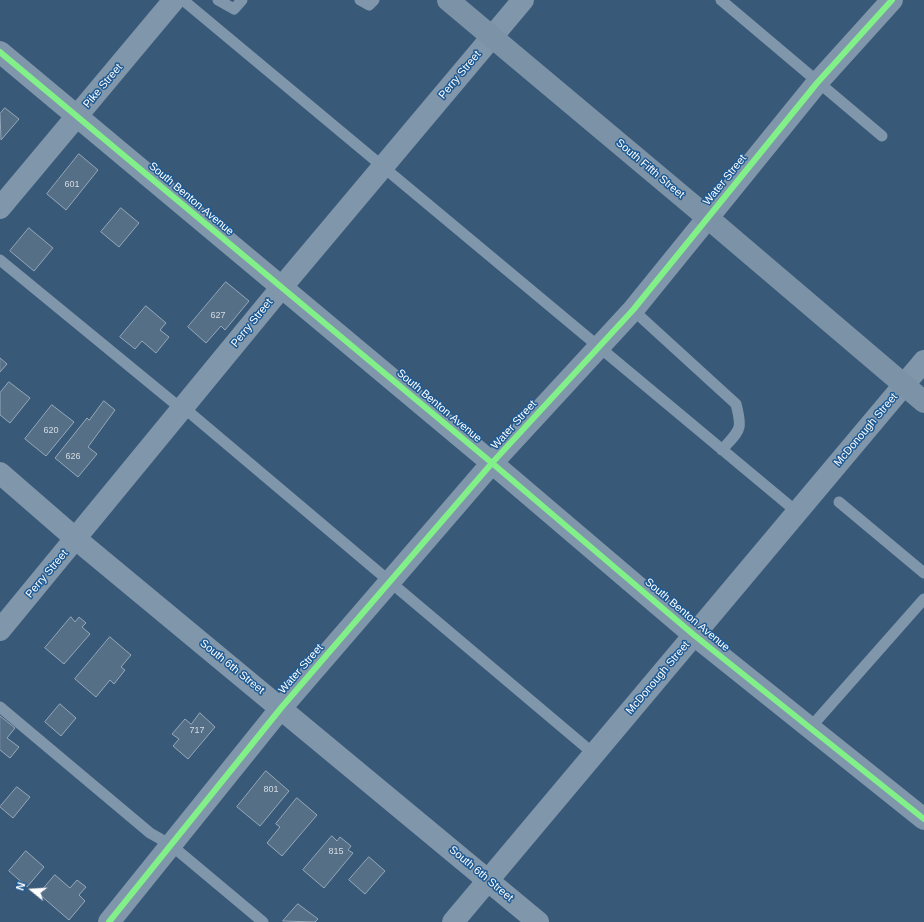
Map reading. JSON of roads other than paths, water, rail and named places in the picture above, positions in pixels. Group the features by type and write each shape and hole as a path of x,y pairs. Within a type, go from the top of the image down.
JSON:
{"main road":[{"name":"South Fifth Street","path":"457,3 492,37 924,402"}],"street":[{"name":"Pike Street","path":"0,208 174,0"},
{"name":"Perry Street","path":"0,630 281,288 523,0"},
{"name":"Water Street","path":"109,922 281,708 492,463 633,310 817,83 892,0"},
{"name":"South Benton Avenue","path":"0,52 492,463 694,635 924,819"},
{"name":"McDonough Street","path":"453,922 924,361"},
{"name":"South 6th Street","path":"0,473 76,539 538,922"}],"lane":[{"path":"183,0 797,512"},
{"path":"218,0 234,10 242,0"},
{"path":"360,0 369,5 374,0"},
{"path":"721,0 817,83 882,136"},
{"path":"0,260 173,402 183,407 594,754"},
{"path":"633,310 736,404 741,424 737,433 722,450"},
{"path":"839,502 924,573"},
{"path":"810,728 924,600"},
{"path":"0,707 150,832 171,845 264,922"}]}
